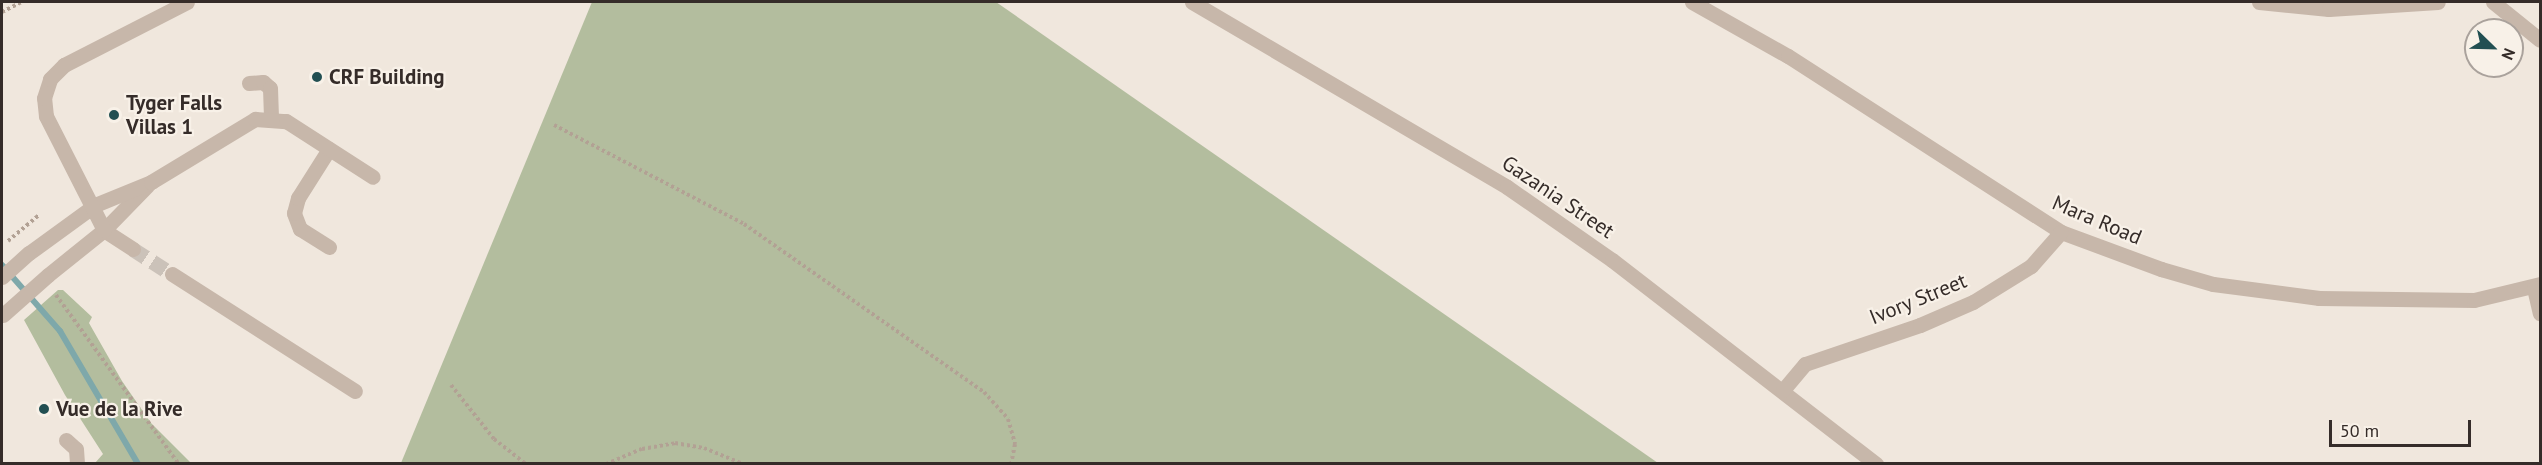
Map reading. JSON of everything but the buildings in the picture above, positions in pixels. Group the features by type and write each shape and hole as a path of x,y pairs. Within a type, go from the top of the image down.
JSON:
{"street":[{"path":"133,249 104,230 95,205 46,116 46,89 64,65 188,2"},
{"name":"Gazania Street","path":"1192,2 1507,187 1612,260 1876,464"},
{"name":"Mara Road","path":"1692,2 1788,56 2061,232 2213,284 2319,298 2474,300 2537,286"},
{"path":"2259,2 2329,9 2438,2"},
{"path":"2493,2 2541,40"},
{"path":"249,83 263,82 270,88 271,117"},
{"path":"2,277 29,253 95,205 151,182 247,122 271,117 286,121 373,177"},
{"path":"329,148 298,198 294,213 300,229 329,247"},
{"path":"2,315 104,230 151,182"},
{"name":"Ivory Street","path":"1783,390 1805,364 1920,325 1973,302 2031,266 2061,232"},
{"path":"172,274 355,391"},
{"path":"2537,286 2541,313"},
{"path":"66,440 76,449 78,464"}],"path":[{"path":"2,12 22,2"},
{"path":"554,125 744,224 984,392 1008,419 1016,444 1011,464"},
{"path":"8,241 39,214"},
{"path":"56,295 178,464"},
{"path":"451,385 494,440 525,464"},
{"path":"606,464 642,449 675,443 704,448 743,464"}],"green space":[{"path":"592,2 996,2 1658,463 401,463"},
{"path":"58,290 63,290 92,317 89,323 122,381 151,423 191,463 95,463 103,454 65,395 24,320"}],"waterway":[{"path":"2,265 60,331 138,464"}],"tunnel":[{"path":"133,249 172,274"}],"place":[{"name":"CRF Building","path":"317,77"},
{"name":"Tyger Falls Villas 1","path":"114,115"},
{"name":"Vue de la Rive","path":"44,409"}]}
